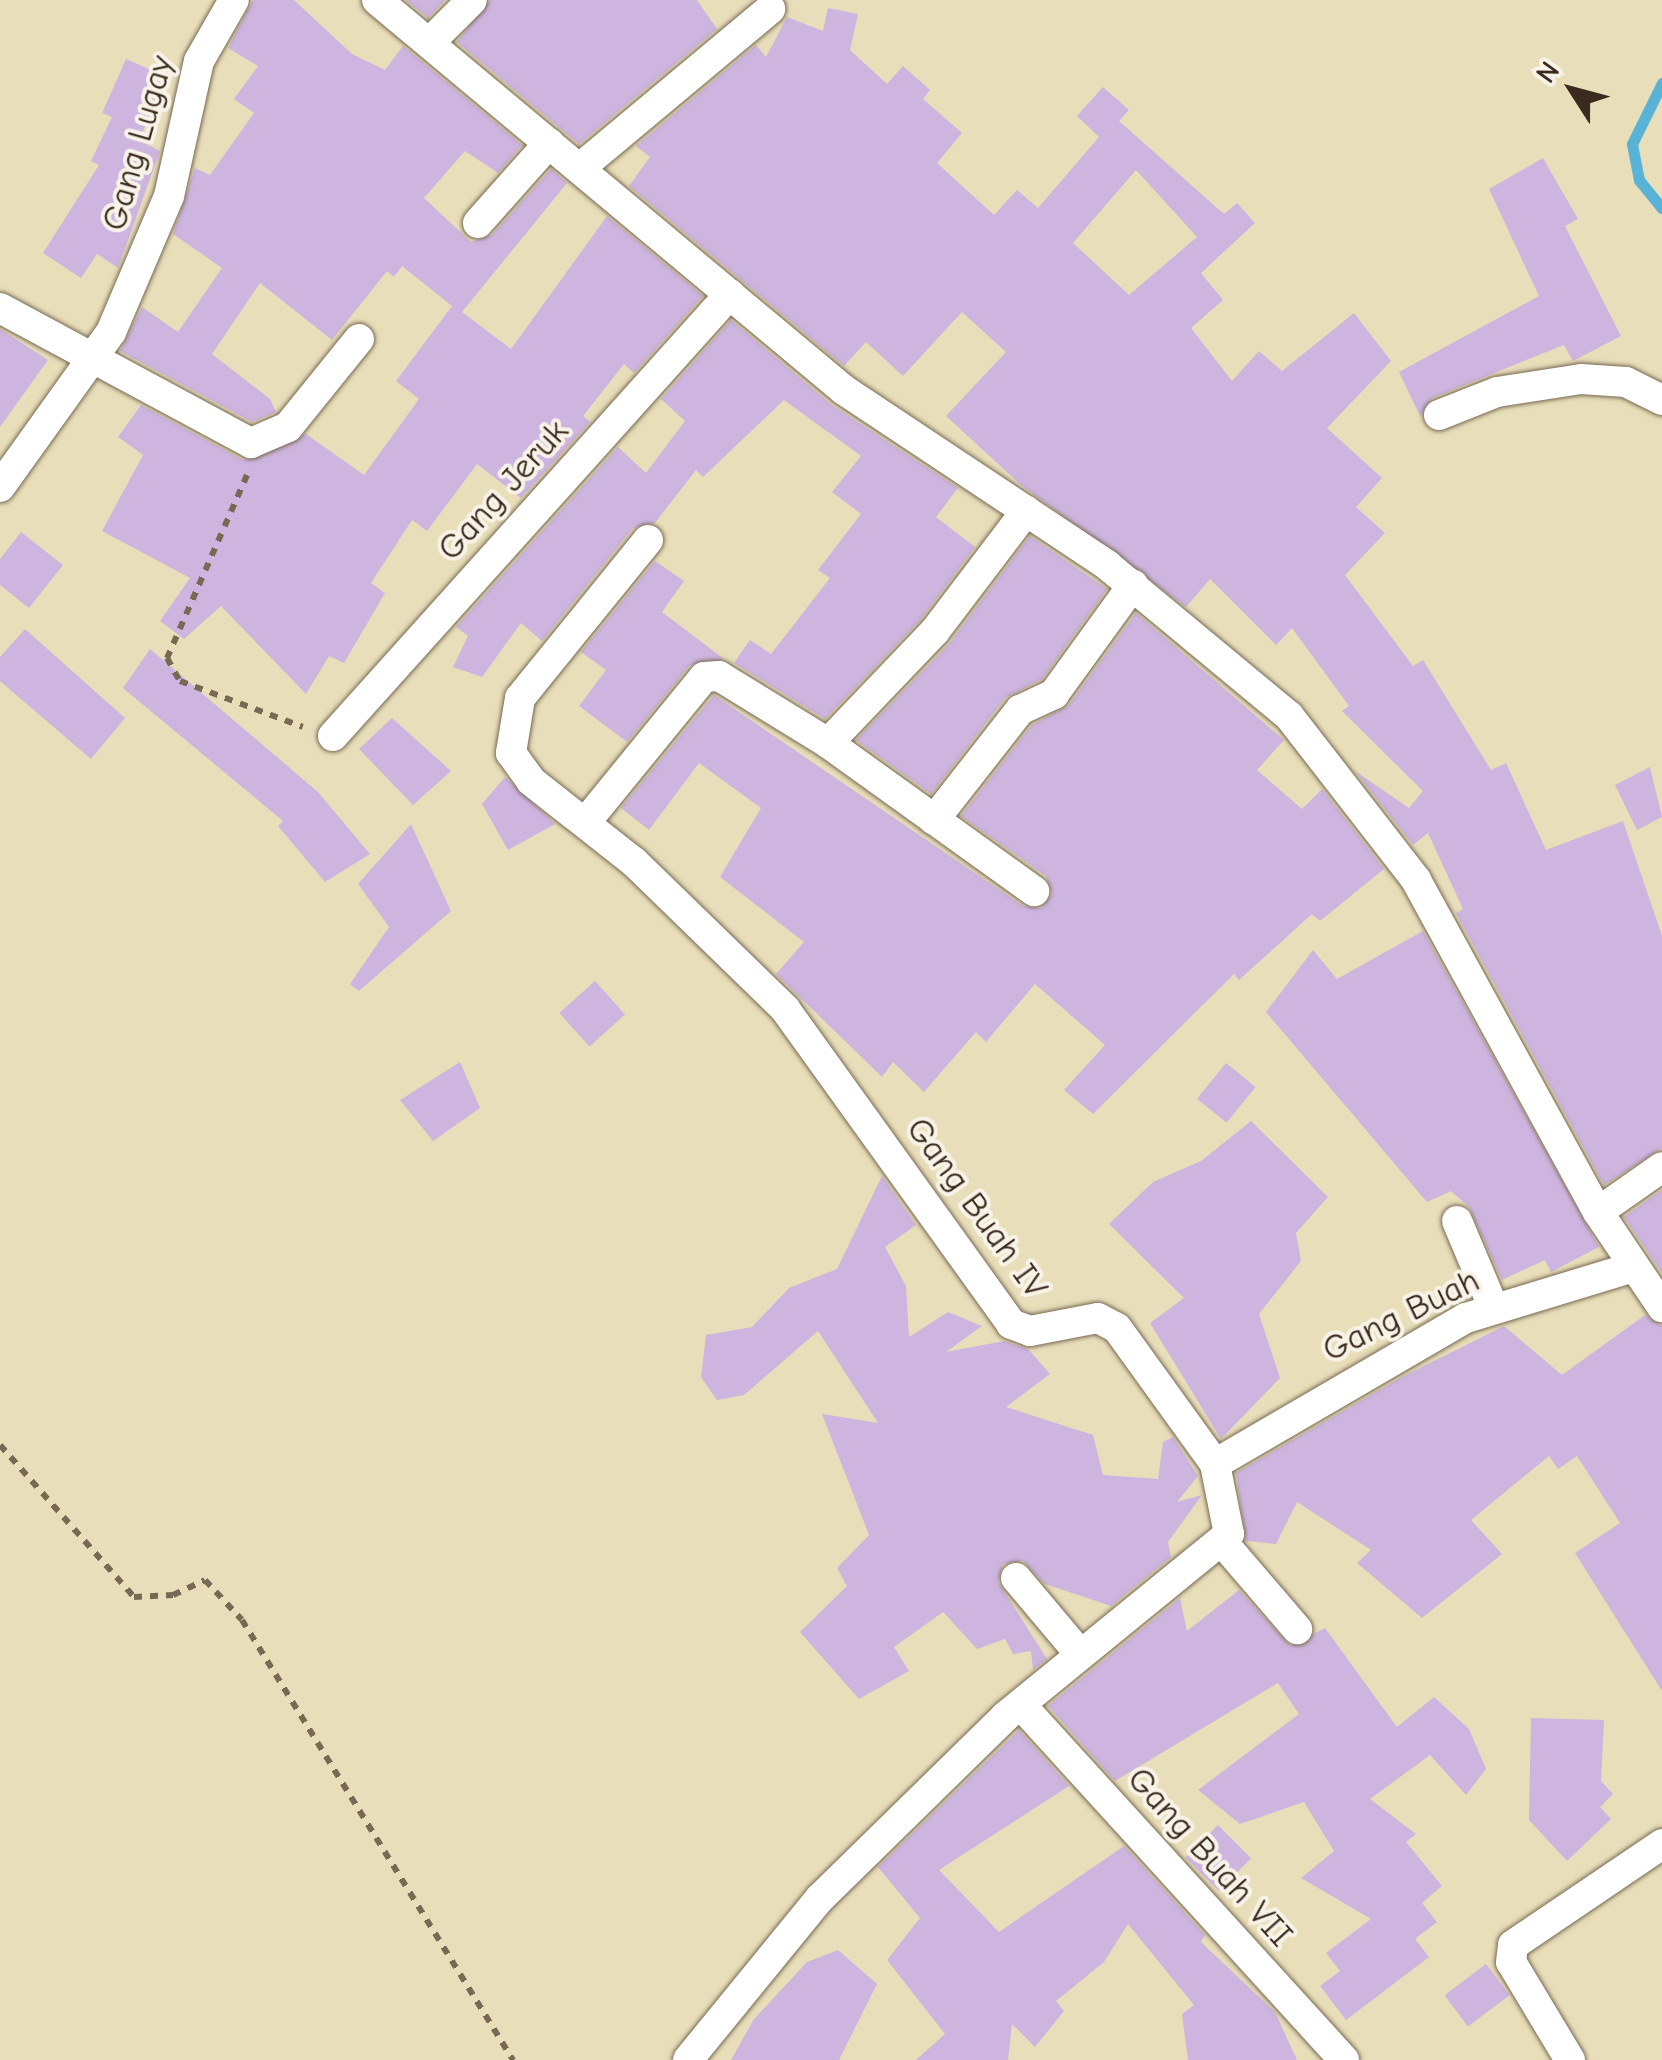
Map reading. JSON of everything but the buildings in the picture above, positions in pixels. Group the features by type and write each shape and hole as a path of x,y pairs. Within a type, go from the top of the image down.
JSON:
{"street":[{"name":"Gang Lugay","path":"0,488 94,364 169,196 199,61 234,0"},
{"path":"377,0 844,390 1133,585 1290,716 1349,787 1472,973 1598,1212 1662,1308"},
{"path":"430,42 472,0"},
{"path":"580,168 770,10"},
{"path":"478,223 550,143"},
{"name":"Gang Jeruk","path":"333,736 730,294"},
{"path":"0,308 94,364 261,443 288,427 359,339"},
{"path":"1439,415 1498,392 1581,379 1626,382 1662,400"},
{"path":"828,743 935,632 1026,511"},
{"path":"648,540 520,698 509,727 511,753 531,781 585,823 704,677 719,676 828,743 1034,891"},
{"path":"934,820 1020,710 1054,694 1133,585"},
{"name":"Gang Buah IV","path":"585,823 785,1009 1011,1324 1030,1331 1078,1318 1111,1323 1215,1464"},
{"path":"1598,1212 1662,1167"},
{"path":"1457,1221 1494,1309"},
{"name":"Gang Buah","path":"1215,1464 1368,1368 1494,1309 1634,1266"},
{"path":"1215,1464 1225,1545 1297,1629"},
{"path":"688,2060 820,1898 1080,1654 1225,1545"},
{"path":"1016,1578 1080,1654"},
{"name":"Gang Buah VII","path":"1022,1705 1344,2060"},
{"path":"1570,2060 1511,1962 1513,1945 1662,1844"}],"path":[{"path":"261,443 167,658 180,681 333,736"},
{"path":"0,1445 134,1597 173,1595 205,1580 242,1620 514,2060"}],"waterway":[{"path":"1662,83 1632,144 1639,180 1662,208"}]}
